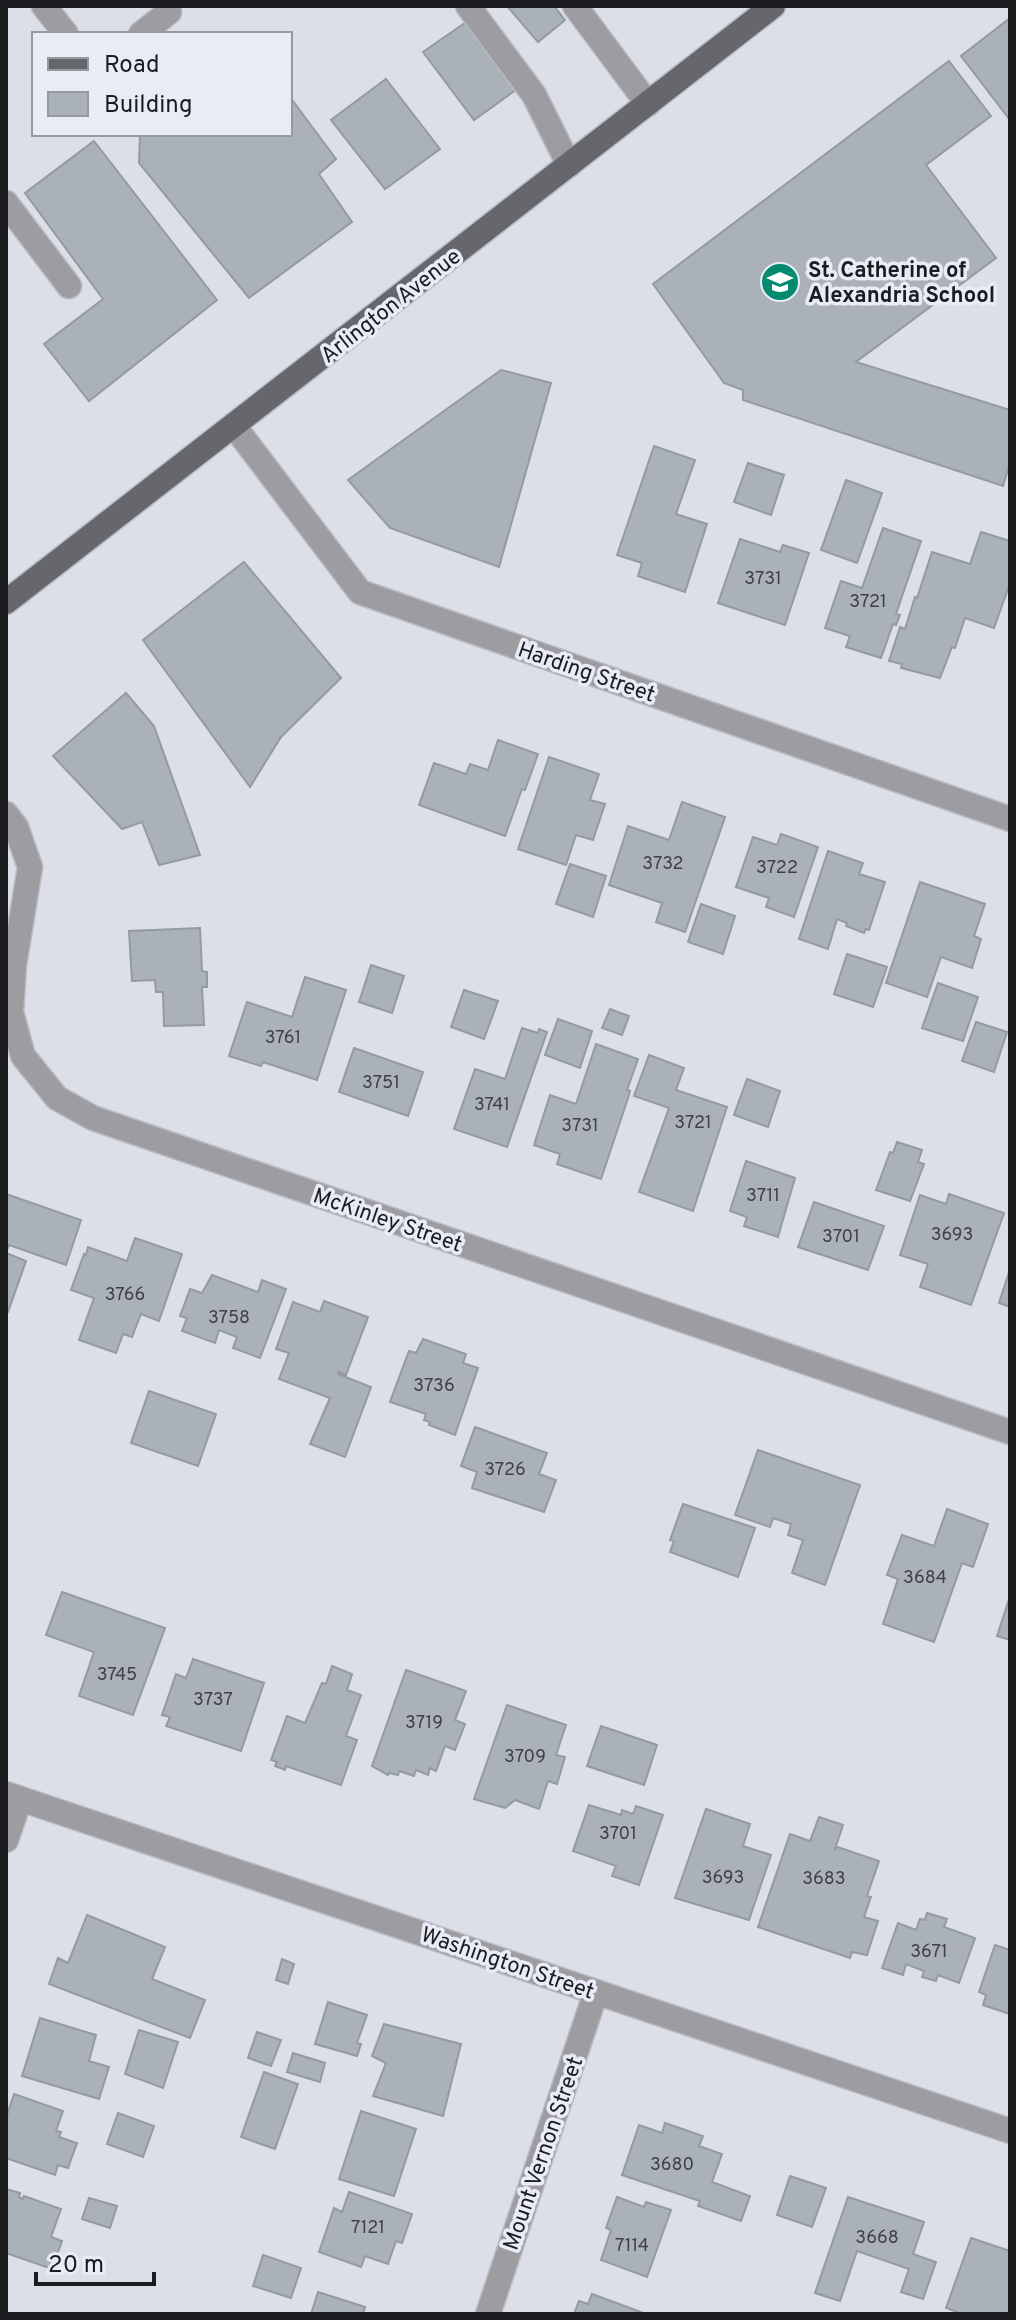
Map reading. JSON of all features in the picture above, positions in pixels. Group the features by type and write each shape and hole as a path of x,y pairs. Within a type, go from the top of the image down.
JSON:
{"main road":[{"name":"Arlington Avenue","path":"6,602 773,6"}],"street":[{"path":"44,6 64,32"},
{"path":"144,32 169,12 168,6"},
{"path":"468,6 534,95 569,165"},
{"path":"575,6 648,104"},
{"path":"6,203 69,286"},
{"name":"Harding Street","path":"234,426 360,592 1010,819"},
{"name":"McKinley Street","path":"6,814 16,827 30,867 14,965 11,1012 23,1056 57,1098 93,1118 1010,1432"},
{"path":"6,1840 13,1796"},
{"name":"Washington Street","path":"13,1796 1010,2131"},
{"name":"Mount Vernon Street","path":"488,2314 596,1992"}],"building":[{"path":"507,6 554,6 565,20 538,42"},
{"path":"1010,18 1010,120 961,56"},
{"path":"469,20 520,87 474,120 423,52"},
{"path":"949,61 991,116 926,165 996,258 856,362 1010,410 1010,463 1003,486 743,400 743,390 724,383 653,284"},
{"path":"386,79 440,149 385,189 331,120"},
{"path":"292,100 336,159 319,174 352,222 249,298 139,163 140,136 292,136"},
{"path":"94,141 217,300 89,401 44,344 103,299 25,193"},
{"path":"501,370 551,383 499,567 390,528 348,480"},
{"path":"654,446 695,460 676,514 707,524 685,592 638,576 642,563 617,555"},
{"path":"748,463 784,475 771,515 734,502"},
{"path":"846,480 882,493 857,563 821,550"},
{"path":"883,528 921,541 896,614 900,615 896,625 893,624 881,658 846,647 850,636 825,628 841,581 862,588"},
{"path":"981,532 1010,541 1010,583 994,628 965,618 940,678 901,668 902,664 889,661 900,627 905,629 932,552 970,564"},
{"path":"740,539 780,552 783,545 809,553 785,625 718,603"},
{"path":"244,562 341,678 281,737 250,787 143,640"},
{"path":"126,693 154,726 200,855 159,865 142,822 122,829 53,756"},
{"path":"498,740 538,754 505,836 419,805 434,763 466,774 470,764 488,770"},
{"path":"549,757 599,774 590,800 605,804 593,840 576,835 566,865 518,849"},
{"path":"682,802 725,817 685,932 656,922 662,903 609,885 628,826 669,840"},
{"path":"781,834 818,847 794,917 766,907 769,898 736,887 753,837 777,845"},
{"path":"828,851 863,863 859,874 885,882 869,930 866,929 864,933 837,919 828,949 799,939"},
{"path":"570,864 606,876 593,917 556,904"},
{"path":"920,882 985,904 974,936 981,939 972,968 941,957 927,997 886,983"},
{"path":"701,904 735,916 723,954 688,942"},
{"path":"200,928 202,971 207,972 207,987 202,987 204,1025 164,1026 163,992 156,992 155,980 132,981 129,931"},
{"path":"847,954 887,967 873,1007 834,994"},
{"path":"371,965 404,976 392,1013 359,1002"},
{"path":"305,977 346,990 317,1080 263,1062 261,1066 229,1056 247,1002 292,1017"},
{"path":"938,983 978,997 963,1041 922,1028"},
{"path":"464,990 498,1001 484,1039 451,1027"},
{"path":"610,1009 629,1016 622,1035 602,1028"},
{"path":"558,1019 592,1031 580,1068 545,1055"},
{"path":"976,1022 1007,1032 994,1072 962,1061"},
{"path":"522,1028 538,1033 539,1029 547,1032 507,1147 454,1129 475,1069 505,1079"},
{"path":"596,1044 638,1059 601,1179 557,1164 560,1154 534,1145 550,1095 576,1104"},
{"path":"354,1048 423,1072 408,1116 339,1092"},
{"path":"649,1055 684,1068 676,1090 727,1107 693,1211 639,1192 669,1108 634,1096"},
{"path":"747,1079 780,1091 768,1127 734,1115"},
{"path":"897,1142 922,1150 918,1162 924,1164 910,1201 876,1190 890,1152 893,1153"},
{"path":"746,1161 795,1178 778,1237 744,1226 747,1217 730,1211"},
{"path":"6,1194 81,1220 66,1265 9,1245 6,1253"},
{"path":"949,1194 1004,1213 971,1305 920,1287 928,1264 900,1255 920,1195 946,1204"},
{"path":"814,1202 884,1226 868,1270 798,1247"},
{"path":"135,1238 182,1254 159,1321 141,1314 132,1337 123,1334 116,1353 79,1340 94,1298 71,1290 88,1247 127,1261"},
{"path":"6,1253 26,1261 8,1312 6,1312"},
{"path":"1010,1269 1010,1307 999,1303"},
{"path":"212,1275 258,1292 262,1280 286,1289 260,1358 233,1348 237,1337 219,1330 215,1343 182,1331 187,1318 180,1316 190,1289 202,1293"},
{"path":"324,1301 368,1317 346,1375 338,1374 371,1387 345,1457 310,1444 330,1398 279,1379 289,1353 276,1349 293,1302 320,1312"},
{"path":"423,1339 466,1354 463,1363 478,1368 455,1435 429,1425 430,1422 424,1420 426,1414 390,1402 409,1351 416,1353"},
{"path":"149,1391 216,1414 198,1466 131,1443"},
{"path":"475,1427 547,1453 539,1474 556,1480 544,1512 472,1488 477,1472 461,1466"},
{"path":"758,1450 860,1485 825,1585 792,1573 803,1540 788,1535 791,1524 773,1518 770,1527 735,1515"},
{"path":"683,1504 755,1528 738,1577 670,1552 674,1541 670,1540"},
{"path":"947,1509 988,1524 973,1567 962,1563 934,1642 883,1624 898,1579 887,1575 902,1535 934,1546"},
{"path":"62,1592 165,1628 133,1715 79,1696 94,1652 46,1635"},
{"path":"1010,1596 1010,1640 997,1636"},
{"path":"193,1659 264,1683 241,1751 166,1726 170,1717 162,1715 176,1674 186,1678"},
{"path":"332,1666 352,1674 347,1690 361,1695 346,1736 357,1740 341,1785 286,1766 285,1770 275,1766 277,1762 271,1760 287,1716 305,1723"},
{"path":"406,1670 466,1691 455,1720 465,1724 455,1750 445,1746 436,1771 430,1768 428,1775 416,1770 414,1776 399,1771 398,1775 388,1775 372,1766"},
{"path":"507,1705 566,1725 556,1755 565,1757 557,1784 548,1781 539,1809 515,1800 505,1808 474,1799"},
{"path":"601,1726 657,1745 644,1785 587,1766"},
{"path":"589,1805 621,1815 622,1810 633,1814 636,1806 663,1815 639,1885 612,1876 616,1866 573,1851"},
{"path":"706,1809 750,1824 743,1846 771,1855 749,1920 675,1898"},
{"path":"819,1817 843,1825 835,1849 838,1847 879,1861 867,1896 871,1897 864,1917 878,1921 867,1955 852,1952 850,1958 758,1927 790,1834 810,1841"},
{"path":"927,1913 947,1919 944,1927 975,1938 959,1983 938,1975 936,1981 922,1977 924,1971 906,1964 903,1975 882,1968 898,1923 916,1930 920,1919 925,1920"},
{"path":"87,1915 165,1947 152,1979 205,2000 190,2038 49,1984 58,1958 68,1963"},
{"path":"995,1945 1010,1950 1010,2014 983,2005 986,1995 979,1992"},
{"path":"282,1959 294,1964 288,1984 276,1980"},
{"path":"328,2002 367,2015 357,2043 361,2044 357,2056 315,2044"},
{"path":"40,2018 96,2035 89,2061 109,2067 99,2099 22,2076"},
{"path":"384,2024 461,2044 443,2116 373,2096 386,2063 372,2056"},
{"path":"139,2030 178,2042 163,2088 125,2074"},
{"path":"257,2032 281,2040 271,2066 248,2058"},
{"path":"293,2053 325,2063 320,2082 287,2072"},
{"path":"264,2072 298,2084 275,2149 241,2137"},
{"path":"14,2094 63,2111 56,2131 61,2132 59,2137 77,2143 68,2168 58,2165 55,2175 6,2158 6,2118"},
{"path":"361,2111 416,2129 394,2196 339,2179"},
{"path":"118,2113 154,2126 143,2157 107,2144"},
{"path":"665,2123 703,2136 699,2146 722,2154 712,2182 750,2196 741,2221 698,2206 700,2201 622,2175 639,2125 662,2133"},
{"path":"790,2176 826,2188 812,2227 777,2215"},
{"path":"6,2189 20,2193 19,2197 23,2199 24,2196 61,2209 51,2237 62,2241 52,2269 6,2253"},
{"path":"349,2192 412,2214 402,2243 396,2241 388,2264 365,2256 361,2267 319,2252 334,2208 342,2212"},
{"path":"617,2197 644,2207 646,2202 671,2210 647,2277 601,2260 611,2230 606,2228"},
{"path":"848,2197 924,2222 913,2254 936,2262 923,2299 901,2292 909,2269 857,2251 840,2301 815,2293"},
{"path":"89,2198 117,2206 110,2228 82,2219"},
{"path":"971,2238 1010,2251 1010,2314 956,2314 946,2308"},
{"path":"263,2255 301,2268 291,2298 253,2286"},
{"path":"318,2292 365,2307 363,2314 311,2314"},
{"path":"592,2294 646,2314 574,2314 579,2301 588,2304"}],"place":[{"name":"St. Catherine of Alexandria School","path":"780,282"}]}
